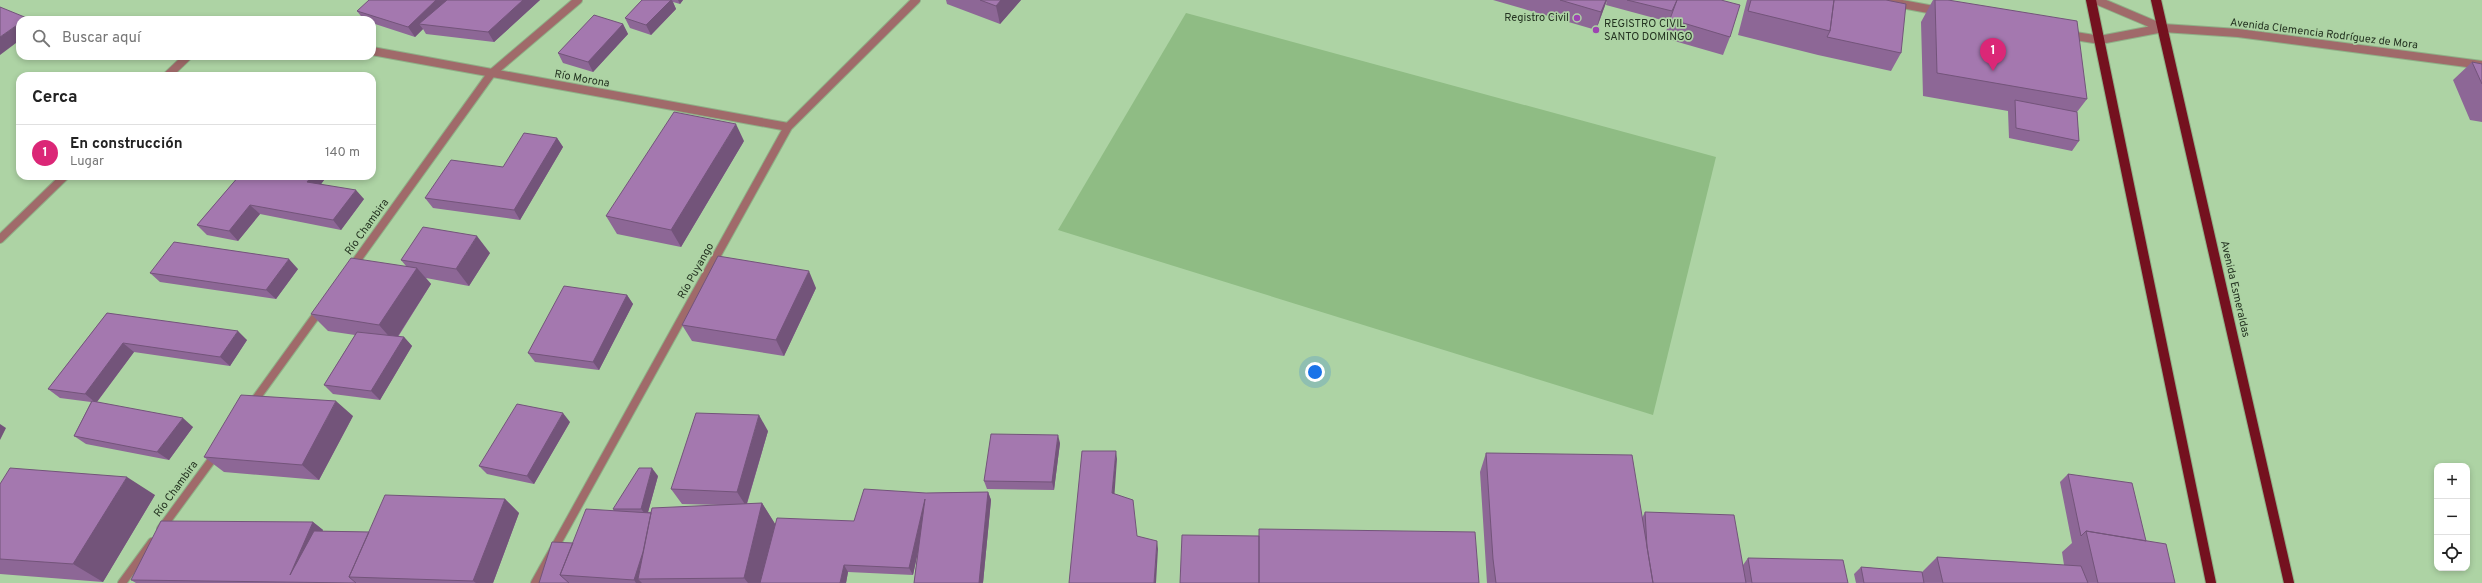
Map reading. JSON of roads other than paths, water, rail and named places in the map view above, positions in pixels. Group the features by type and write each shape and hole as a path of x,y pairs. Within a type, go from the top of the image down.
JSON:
{"main road":[{"path":"2091,0 2211,583"},
{"name":"Avenida Esmeraldas","path":"2156,0 2289,583"}],"street":[{"name":"Río Chambira","path":"346,274 491,74 578,0"},
{"name":"Río Puyango","path":"535,583 788,127 916,0"},
{"path":"1881,0 1944,12"},
{"name":"Avenida Clemencia Rodríguez de Mora","path":"2096,0 2163,28"},
{"name":"Avenida Clemencia Rodríguez de Mora","path":"2061,33 2100,40 2163,28 2238,33 2482,65"},
{"name":"Río Morona","path":"376,52 491,74 788,127"},
{"path":"171,72 184,60"},
{"path":"0,239 61,180"},
{"path":"248,409 328,300"},
{"name":"Río Chambira","path":"122,583 220,448"}],"place":[{"name":"Registro Civil","path":"1577,18"},
{"name":"REGISTRO CIVIL SANTO DOMINGO","path":"1596,30"},
{"name":"En construcción","path":"1993,71"}]}
